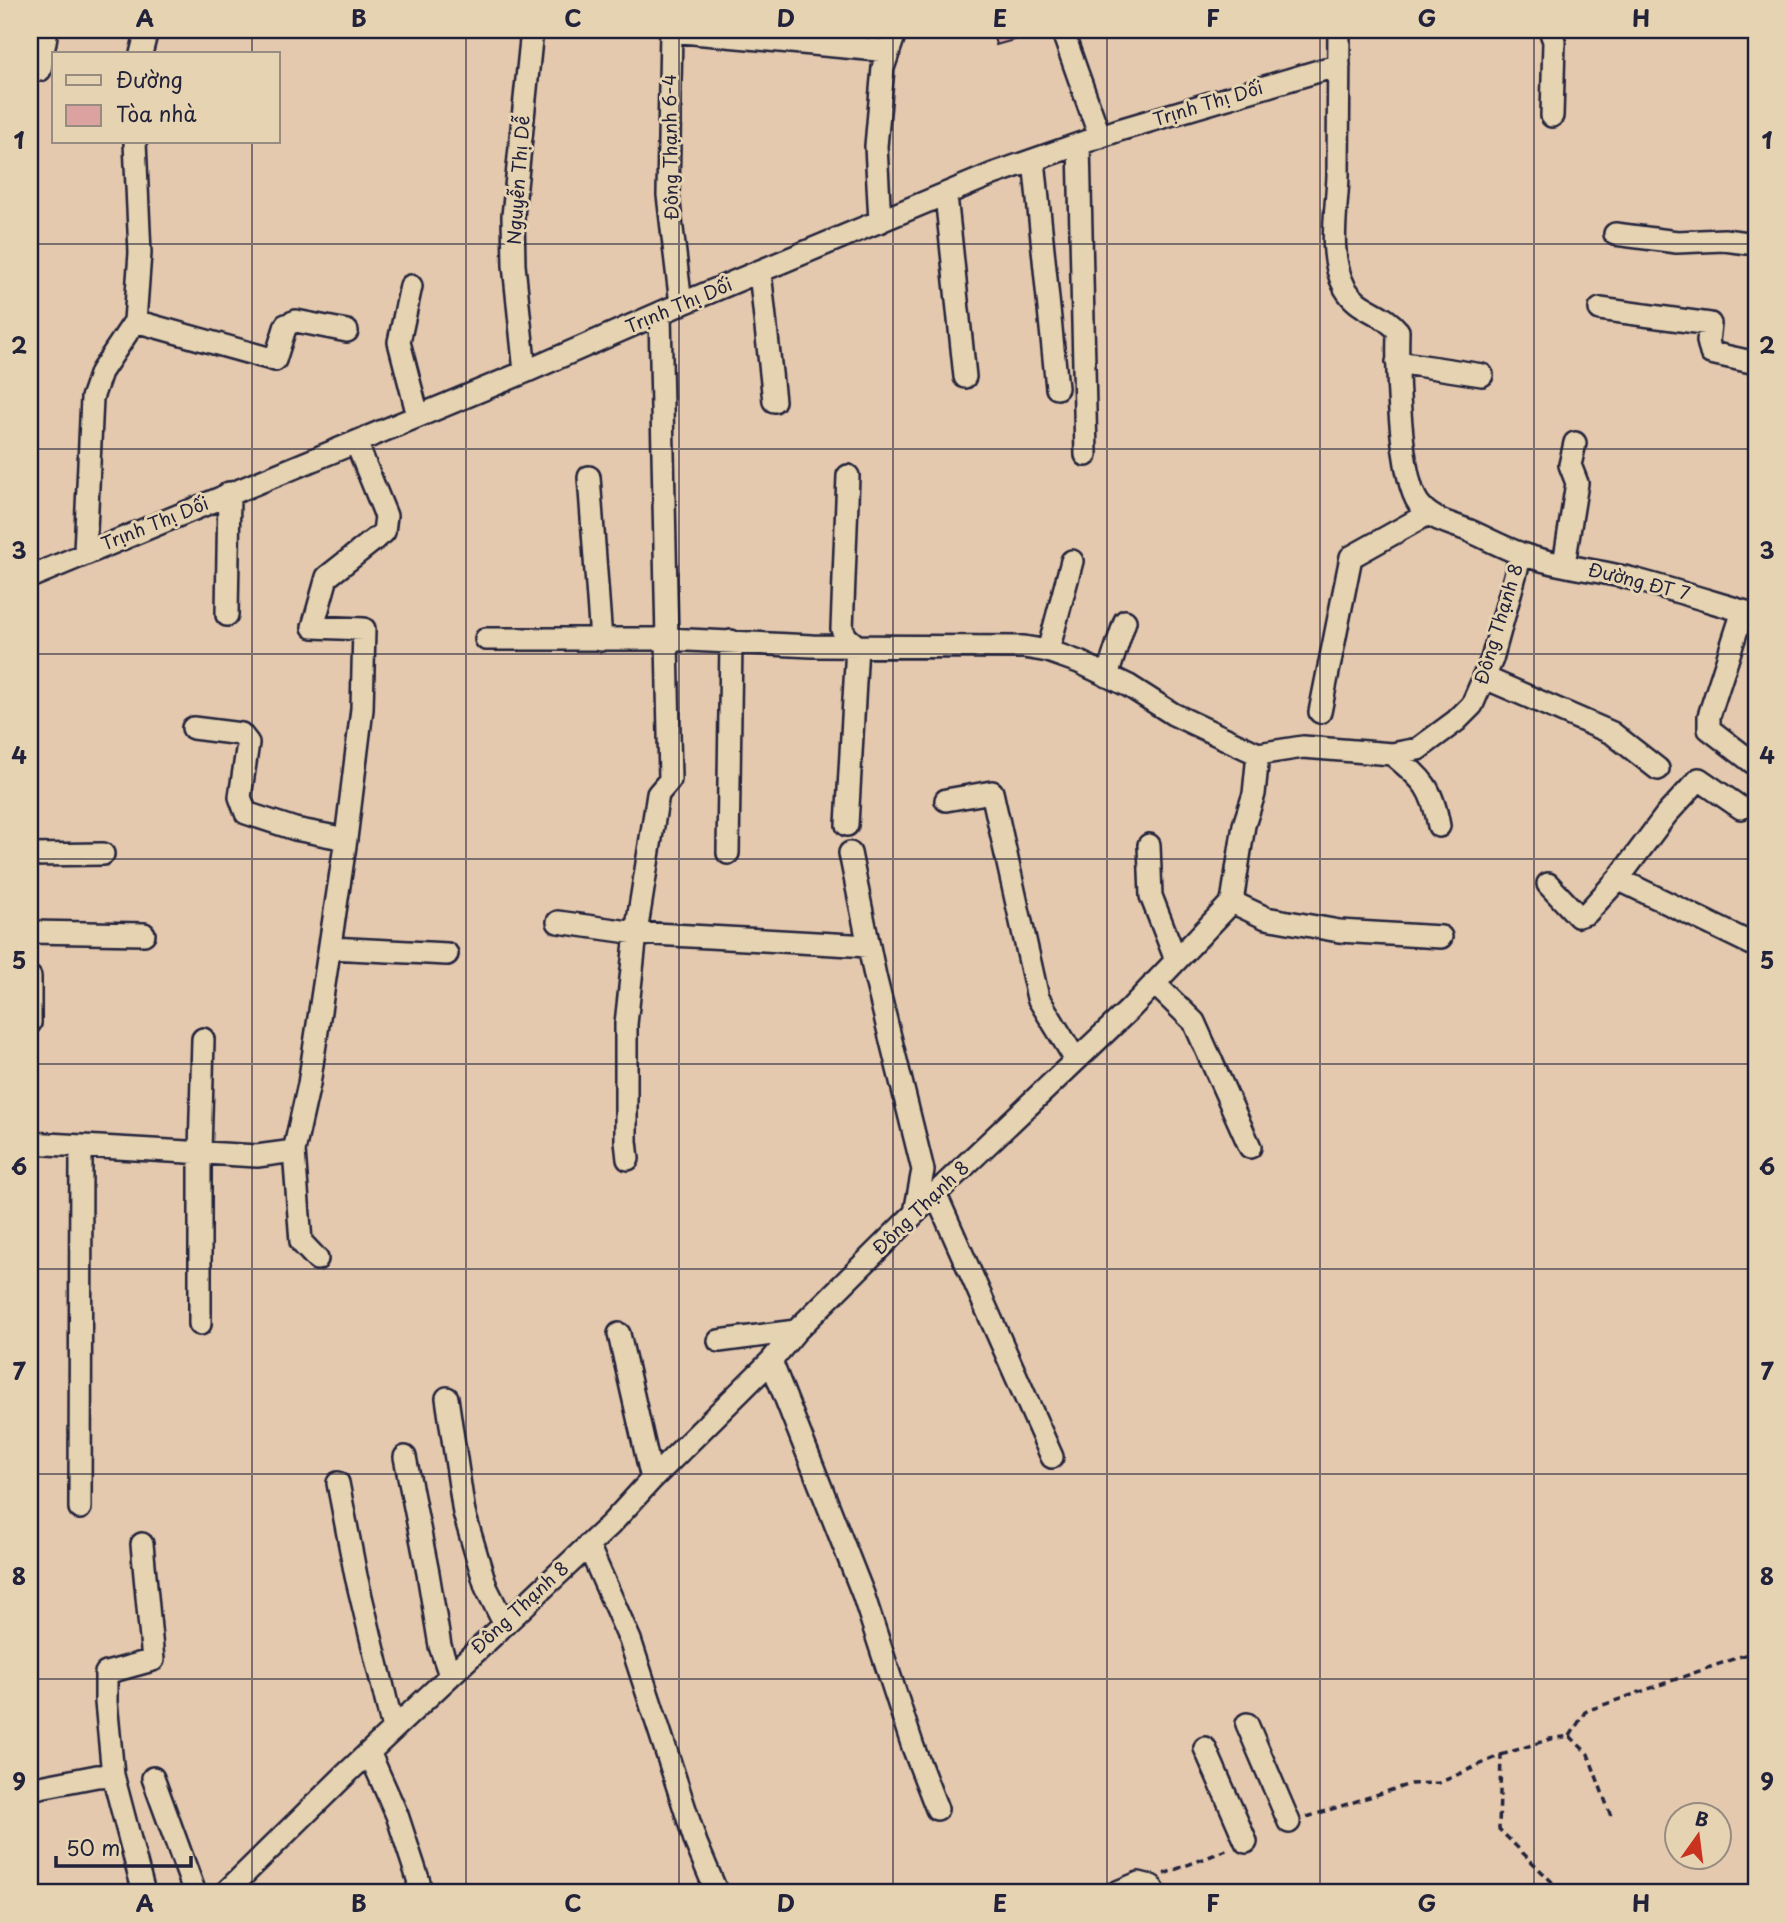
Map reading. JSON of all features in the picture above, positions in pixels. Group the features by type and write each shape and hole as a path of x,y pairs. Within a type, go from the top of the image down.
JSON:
{"street":[{"path":"41,72 47,30"},
{"path":"142,52 147,30"},
{"name":"Nguyễn Thị Dễ","path":"525,372 514,265 513,216 532,30"},
{"path":"671,30 889,51"},
{"name":"Đông Thạnh 6-4","path":"671,30 668,195 681,304"},
{"path":"880,222 876,146 883,68 896,30"},
{"path":"1062,30 1100,137"},
{"path":"1339,30 1335,245 1345,287 1354,300 1366,309 1389,319 1398,331 1401,427 1412,492 1428,513 1444,523 1468,530 1521,554"},
{"path":"1550,30 1554,41 1552,116"},
{"name":"Trịnh Thị Dối","path":"30,577 525,372 681,304 1034,160 1100,137 1339,65"},
{"path":"85,552 92,398 101,372 135,321 140,253 135,144"},
{"path":"1079,144 1086,455"},
{"path":"1034,160 1057,388"},
{"path":"946,195 965,377"},
{"path":"1615,234 1677,242 1724,240 1756,244"},
{"path":"760,272 774,401"},
{"path":"411,286 399,342 418,416"},
{"path":"1600,309 1710,324 1708,341 1711,353 1756,363"},
{"path":"628,1159 626,1024 636,933 657,794 670,780 660,314"},
{"path":"135,321 275,360 286,325 296,321 347,331"},
{"path":"1397,362 1482,375"},
{"path":"317,1259 301,1242 294,1151 309,1084 346,839 362,709 364,629 313,627 327,577 384,532 386,516 356,442"},
{"path":"1564,564 1577,483 1570,465 1575,443"},
{"path":"848,475 842,629 847,639 857,646"},
{"path":"589,477 601,640"},
{"path":"227,615 229,493"},
{"path":"1320,712 1351,557 1428,513"},
{"name":"Đường ĐT 7","path":"1521,554 1631,579 1753,612"},
{"name":"Đông Thạnh 8","path":"1258,754 1303,747 1392,754 1418,749 1456,721 1472,705 1483,677 1499,634 1521,554"},
{"path":"1048,651 1072,561"},
{"path":"1753,612 1709,716 1709,729 1756,765"},
{"path":"1107,676 1125,621"},
{"path":"486,639 667,639 812,646 1024,647 1048,651 1129,686 1172,715 1258,754 1254,794 1239,850 1232,902 1266,918 1339,931 1441,937"},
{"path":"728,853 731,641"},
{"path":"847,825 857,646"},
{"path":"1483,677 1612,733 1658,769"},
{"path":"193,728 241,734 247,743 240,796 246,813 295,829 346,839"},
{"path":"1392,754 1421,778 1435,801 1439,826"},
{"path":"1548,884 1578,916 1587,913 1618,879 1666,815 1699,779 1741,808"},
{"path":"947,800 992,792 1038,998 1076,1060"},
{"path":"1149,845 1151,896 1176,960"},
{"path":"850,853 869,946 923,1170 915,1213"},
{"path":"30,855 103,854"},
{"path":"1618,879 1756,946"},
{"name":"Đông Thạnh 8","path":"225,1893 393,1729 611,1524 652,1479 771,1361 796,1331 1076,1060 1232,902"},
{"path":"558,922 636,933 869,946"},
{"path":"30,932 144,934"},
{"path":"330,948 447,954"},
{"path":"30,977 30,1023"},
{"path":"1154,983 1194,1022 1250,1147"},
{"path":"200,1324 203,1038"},
{"path":"30,1143 257,1156 294,1151"},
{"path":"80,1508 81,1146"},
{"path":"936,1195 1052,1457"},
{"path":"719,1341 796,1331"},
{"path":"619,1334 652,1479"},
{"path":"771,1361 863,1594 913,1746 937,1809"},
{"path":"447,1398 464,1513 486,1587 504,1623"},
{"path":"405,1457 440,1646 450,1675"},
{"path":"338,1483 356,1576 393,1729"},
{"path":"142,1544 153,1660 106,1673 106,1702 113,1775 144,1893"},
{"path":"588,1545 630,1640 696,1843 717,1893"},
{"path":"1247,1724 1289,1822"},
{"path":"1205,1748 1246,1842"},
{"path":"369,1752 397,1815 419,1882 416,1893"},
{"path":"30,1789 113,1775"},
{"path":"153,1778 195,1893"},
{"path":"1115,1893 1147,1888"}],"path":[{"path":"1289,1822 1410,1784 1439,1783 1501,1755 1550,1739 1570,1736 1585,1712 1756,1651"},
{"path":"1570,1736 1588,1754 1612,1819"},
{"path":"1501,1755 1499,1829 1563,1893"},
{"path":"1147,1888 1246,1842"}],"building":[{"path":"992,30 1035,30 1035,34 996,45"}]}
